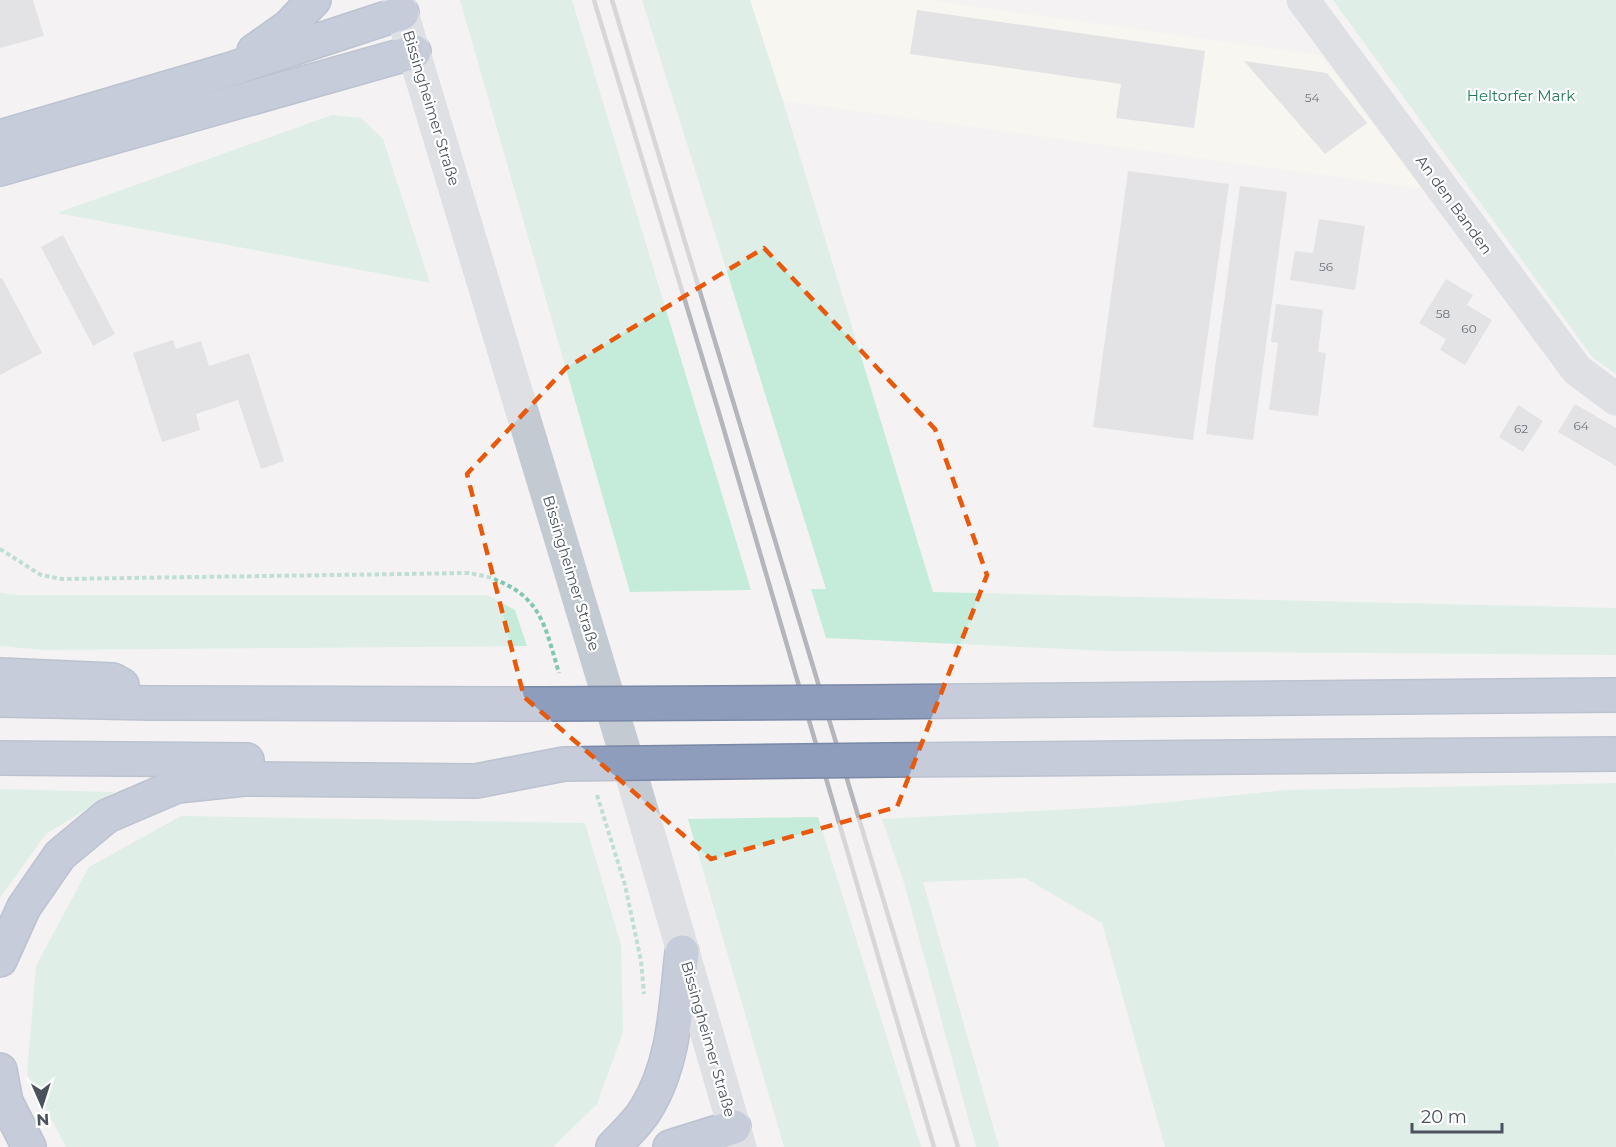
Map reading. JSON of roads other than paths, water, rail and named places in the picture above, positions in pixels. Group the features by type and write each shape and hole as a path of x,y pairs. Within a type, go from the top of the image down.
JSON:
{"highway":[{"path":"228,70 288,27 314,0"},
{"path":"0,137 228,70 400,7"},
{"path":"0,169 414,52"},
{"path":"0,675 113,680 152,703"},
{"path":"0,700 152,703 548,704 1616,695"},
{"path":"0,758 564,764 1616,754"},
{"path":"0,960 24,907 60,855 107,816 177,786 244,778 476,781 564,764"},
{"path":"613,1147 646,1110 660,1082 671,1043 682,952"},
{"path":"0,1070 6,1102 29,1147"},
{"path":"670,1147 737,1137"}],"street":[{"name":"An den Banden","path":"1303,0 1577,370 1616,399"},
{"name":"Bissingheimer Straße","path":"400,7 624,749 737,1137"}],"railway":[{"path":"594,0 719,413 934,1147"},
{"path":"612,0 958,1147"}],"park label":[{"name":"Heltorfer Mark","path":"1521,96"}]}
